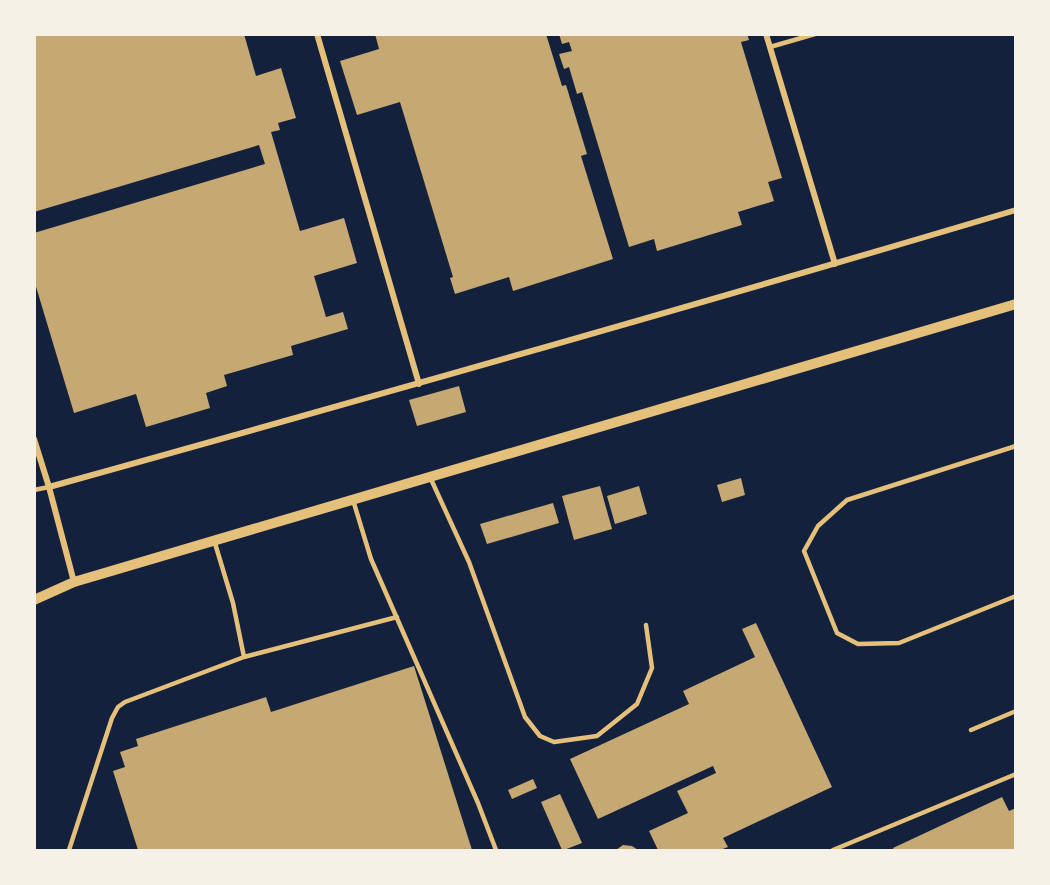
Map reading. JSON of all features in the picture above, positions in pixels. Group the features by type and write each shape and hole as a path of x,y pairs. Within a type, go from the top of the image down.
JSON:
{"street":[{"path":"317,34 419,384"},
{"path":"766,34 835,264"},
{"path":"49,487 419,384 1016,210"},
{"path":"34,600 74,582 1016,304"},
{"path":"34,439 74,582"}],"lane":[{"path":"770,46 815,34"},
{"path":"1016,446 847,500 818,526 804,551 837,633 858,644 899,643 1016,596"},
{"path":"430,477 469,561 525,717 540,736 554,741 597,736 637,704 652,668 646,625"},
{"path":"34,490 49,487"},
{"path":"353,500 371,559 478,803 496,850"},
{"path":"214,540 233,603 244,657"},
{"path":"69,850 112,718 118,707 125,702 244,657 397,617"},
{"path":"971,730 1016,711"},
{"path":"833,850 1016,774"}],"building":[{"path":"34,34 244,34 256,76 281,68 296,118 278,123 280,130 271,132 300,231 344,218 357,263 314,276 326,317 343,312 348,329 291,346 293,355 224,375 227,386 206,393 210,408 146,427 136,394 74,413 34,280 34,233 265,164 259,145 34,212"},
{"path":"375,34 546,34 562,86 566,85 587,154 581,156 613,259 513,291 509,277 455,294 450,278 453,277 400,102 357,115 340,61 379,49"},
{"path":"559,34 747,34 749,40 741,42 782,178 768,182 774,201 738,212 742,225 657,251 654,239 629,247 582,92 577,94 569,67 564,69 559,54 572,51 569,42 562,44"},
{"path":"459,386 466,412 417,426 409,400"},
{"path":"741,478 745,495 722,502 717,485"},
{"path":"600,486 612,529 574,540 562,496"},
{"path":"639,486 647,514 615,524 607,496"},
{"path":"553,503 559,523 487,544 480,524"},
{"path":"756,623 832,787 723,838 728,847 720,850 658,850 649,831 688,813 677,791 716,773 713,766 598,819 570,759 689,704 683,691 755,657 742,629"},
{"path":"414,666 472,850 138,850 113,771 125,767 120,752 138,746 136,739 266,697 271,712"},
{"path":"533,779 537,788 512,799 508,790"},
{"path":"560,794 582,843 564,850 562,850 541,802"},
{"path":"1002,797 1009,811 1016,808 1016,850 894,850 893,848"},
{"path":"623,845 632,846 638,850 616,850"}]}
